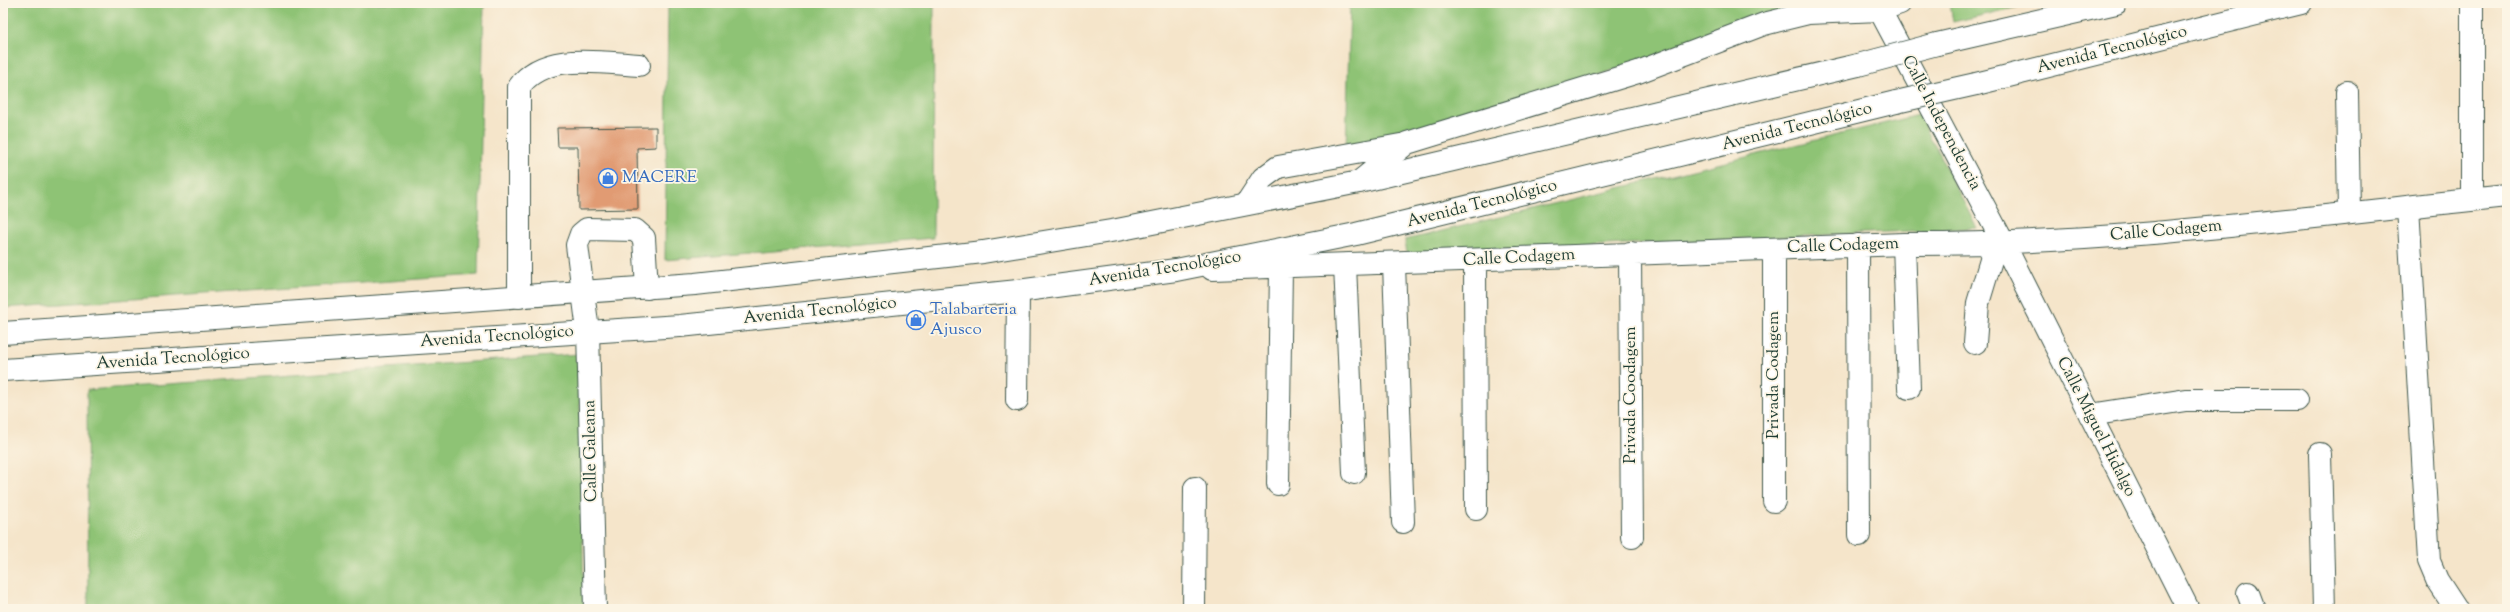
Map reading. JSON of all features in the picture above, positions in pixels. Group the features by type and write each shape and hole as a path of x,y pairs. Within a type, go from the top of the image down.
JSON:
{"street":[{"path":"3,333 647,288 864,267 983,252 1117,230 1358,182 1858,65 1937,44 2116,3"},
{"name":"Avenida Tecnológico","path":"3,370 680,326 1018,291 1176,270 1356,234 1896,102 1976,84 2301,3"},
{"path":"2472,3 2472,200"},
{"path":"1246,204 1263,178 1278,167 1407,143 1638,72 1771,22 1818,11 1885,5"},
{"name":"Calle Independencia","path":"1885,5 1998,244"},
{"path":"519,297 519,87 526,76 542,67 562,62 638,65"},
{"path":"2347,92 2350,213"},
{"path":"1358,182 1407,143"},
{"name":"Calle Codagem","path":"1176,270 1394,264 1630,253 1858,245 1998,244 2262,223 2507,196"},
{"path":"2408,207 2429,560 2437,580 2456,609"},
{"name":"Calle Galeana","path":"595,609 588,331 578,245 581,234 587,229 634,230 644,238 647,288"},
{"path":"1904,244 1909,388"},
{"path":"1975,343 1978,303 1998,244"},
{"name":"Calle Miguel Hidalgo","path":"1998,244 2090,415 2188,609"},
{"path":"1858,245 1859,535"},
{"name":"Privada Codagem","path":"1774,249 1774,501"},
{"name":"Privada Coodagem","path":"1630,253 1632,537"},
{"path":"1475,261 1476,509"},
{"path":"1394,264 1403,522"},
{"path":"1345,265 1354,473"},
{"path":"1278,484 1281,267"},
{"path":"1017,400 1018,291"},
{"path":"2090,415 2186,400 2297,400"},
{"path":"2320,454 2324,609"},
{"path":"1194,609 1195,488"}],"green space":[{"path":"3,3 484,3 478,275 3,308"},
{"path":"668,3 934,3 933,238 665,260"},
{"path":"1350,3 1860,3 1652,58 1406,136 1346,150"},
{"path":"1950,3 2036,3 1953,22"},
{"path":"1919,115 1977,228 1407,254 1405,240"},
{"path":"579,354 584,609 88,609 87,390"}],"building":[{"name":"MACERE","path":"656,127 656,147 637,148 638,209 579,210 578,147 558,147 557,128"}],"place":[{"name":"MACERE","path":"608,178"},
{"name":"Talabarteria Ajusco","path":"916,320"}]}
